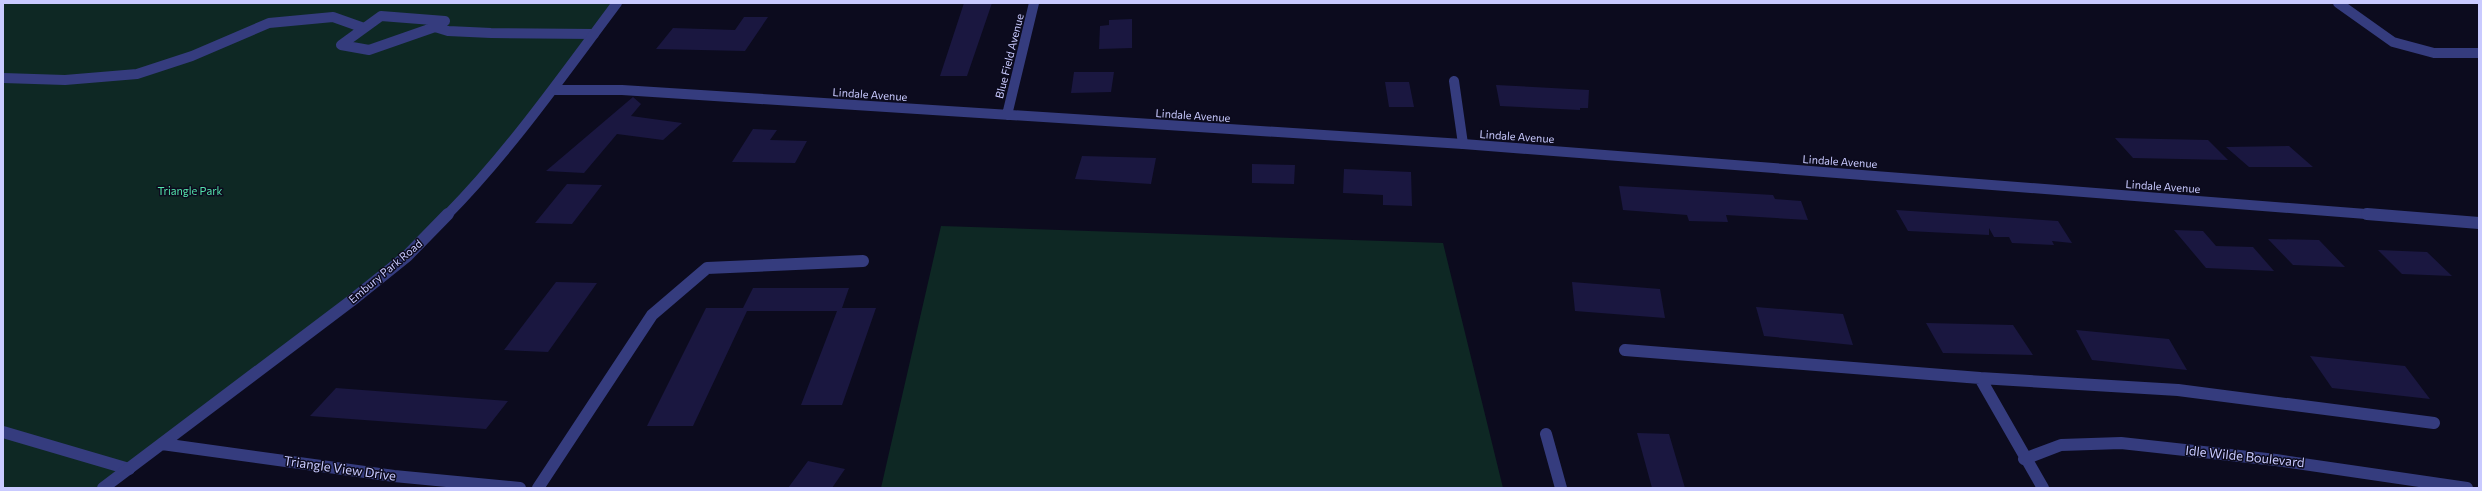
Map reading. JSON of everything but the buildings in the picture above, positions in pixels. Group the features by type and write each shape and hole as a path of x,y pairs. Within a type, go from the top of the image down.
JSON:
{"street":[{"name":"Embury Park Road","path":"103,488 351,301 407,256 467,195 552,90 617,3"},
{"name":"Blue Field Avenue","path":"1007,115 1034,3"},
{"path":"2338,3 2393,42 2434,53 2479,53"},
{"path":"381,16 445,21 435,27 369,50 341,45 381,16"},
{"path":"3,78 65,80 137,74 192,56 269,23 333,17 364,28"},
{"path":"435,27 462,32 594,34"},
{"path":"1454,81 1463,144"},
{"name":"Lindale Avenue","path":"552,90 622,90 1463,144 2479,223"},
{"path":"538,488 652,315 707,268 863,260"},
{"path":"1624,350 1980,378 2178,390 2434,423"},
{"path":"1980,378 2024,459 2043,488"},
{"path":"3,432 129,469"},
{"path":"1546,434 1561,488"},
{"name":"Triangle View Drive","path":"162,444 394,476 520,488"},
{"name":"Idle Wilde Boulevard","path":"2024,459 2046,448 2067,444 2111,444 2323,465 2467,488"}],"green space":[{"name":"Triangle Park","path":"3,3 617,3 467,195 407,256 103,488 3,488"},
{"path":"941,226 1443,243 1503,488 881,488"}]}
